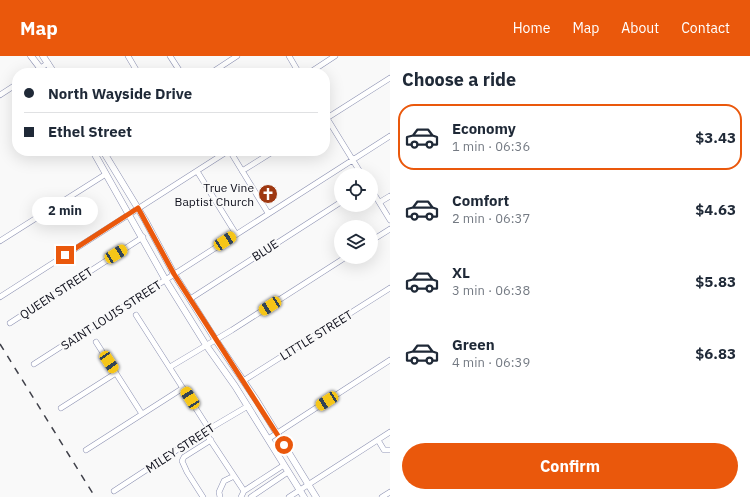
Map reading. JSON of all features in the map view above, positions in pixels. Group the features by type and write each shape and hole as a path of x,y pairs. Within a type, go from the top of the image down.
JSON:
{"main road":[{"path":"31,56 40,68"},
{"path":"43,56 51,68"},
{"path":"96,156 143,237 165,280 206,345 248,406 304,497"},
{"path":"106,156 138,208 174,274 242,381 257,401 316,497"},
{"path":"248,406 257,401"}],"street":[{"path":"128,56 135,68"},
{"path":"170,56 178,68"},
{"path":"219,68 238,56"},
{"path":"289,56 296,68"},
{"path":"317,68 335,56"},
{"path":"44,68 48,63"},
{"path":"330,115 390,78"},
{"path":"0,95 12,87"},
{"path":"330,123 358,168"},
{"name":"SAINT LOUIS STREET","path":"34,364 390,136"},
{"path":"0,297 221,156"},
{"path":"232,156 268,213"},
{"path":"242,171 266,156"},
{"path":"197,171 236,234"},
{"path":"0,241 106,174"},
{"path":"380,202 390,196"},
{"path":"378,199 390,220"},
{"name":"BLUE","path":"190,299 334,206"},
{"path":"378,237 390,229"},
{"name":"QUEEN STREET","path":"10,323 143,237"},
{"path":"170,367 335,264"},
{"name":"LITTLE STREET","path":"242,381 390,288"},
{"path":"136,315 183,388 207,430 211,440 244,491"},
{"path":"96,342 142,414"},
{"path":"268,439 390,360"},
{"path":"61,408 116,373"},
{"path":"86,450 183,388"},
{"name":"MILEY STREET","path":"114,491 207,430 248,406"},
{"path":"289,497 299,489 390,432"},
{"path":"203,497 187,472 182,461 184,457 211,440"},
{"path":"378,440 384,450 390,450"},
{"path":"240,497 244,491 284,464"},
{"path":"251,497 288,472"},
{"path":"220,497 219,492 224,481 234,476"},
{"path":"258,482 263,490"},
{"path":"382,497 390,492"}],"railway":[{"path":"0,344 95,497"}],"place":[{"name":"True Vine Baptist Church","path":"268,194"}],"route":[{"path":"65,255 138,208 174,274 284,445"}]}
